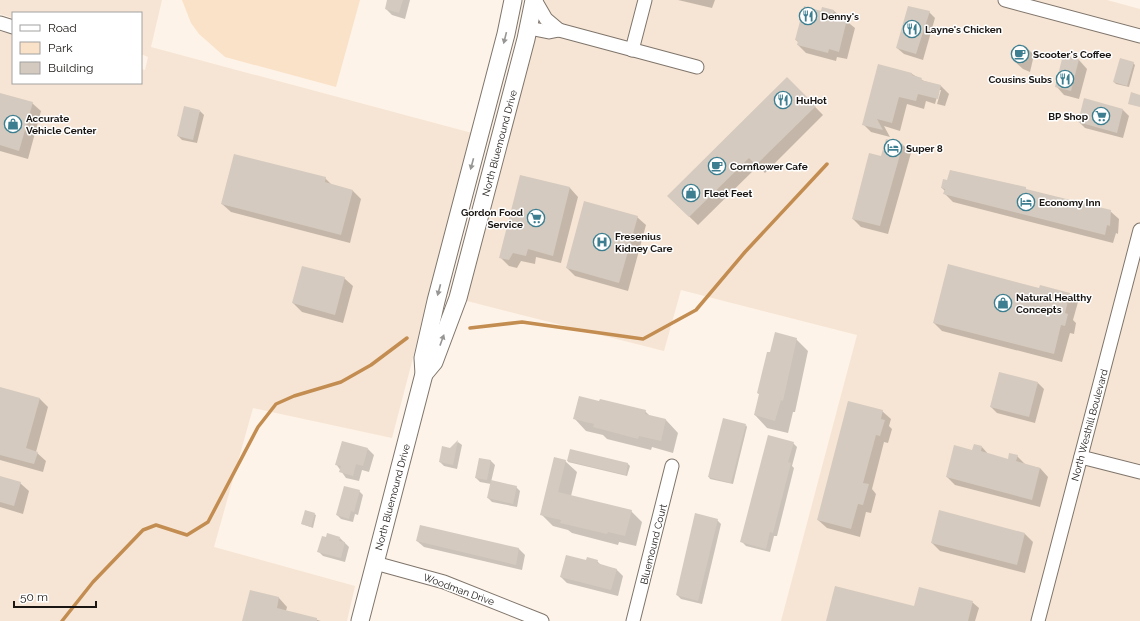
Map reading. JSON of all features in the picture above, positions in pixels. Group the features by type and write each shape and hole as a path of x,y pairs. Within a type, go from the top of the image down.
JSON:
{"main road":[{"name":"North Bluemound Drive","path":"360,621 424,374 423,358 436,300 506,34 513,0"},
{"path":"522,0 518,17 522,24 528,28"},
{"name":"North Bluemound Drive","path":"424,374 434,362 458,298 534,0"}],"street":[{"path":"534,0 546,19 559,30 697,67"},
{"path":"632,50 645,0"},
{"path":"1005,0 1140,36"},
{"path":"0,23 12,27"},
{"path":"528,28 549,32 559,30"},
{"name":"North Westhill Boulevard","path":"1038,621 1140,230"},
{"path":"1081,457 1140,472"},
{"name":"Bluemound Court","path":"633,621 672,466"},
{"name":"Woodman Drive","path":"375,563 444,582 542,621"}],"shaded area":[{"path":"0,0 162,0 151,47 472,133 392,438 253,408 214,547 355,586 347,621 0,621 0,31 12,34 12,84 142,84 142,69 145,70 148,57 142,54 142,12 12,12 12,18 0,14"},
{"path":"541,0 1107,0 1140,9 1140,621 781,621 857,335 681,290 664,351 463,300"}],"green space":[{"path":"182,0 360,0 336,87 225,57 199,34 191,23"}],"building":[{"path":"387,0 403,0 399,13 385,9"},
{"path":"804,6 821,11 822,7 834,10 833,15 847,19 839,52 829,49 828,53 797,45 798,41 795,40"},
{"name":"Layne's Chicken","path":"908,6 930,11 916,54 896,48"},
{"path":"1018,44 1026,46 1022,64 1013,61"},
{"name":"Cousins Subs","path":"1063,55 1079,59 1071,91 1055,87"},
{"path":"1120,58 1134,62 1127,86 1113,82"},
{"path":"878,64 912,73 912,75 922,78 921,80 941,85 938,99 918,94 916,101 899,97 892,123 877,119 883,130 862,125"},
{"path":"787,77 816,106 756,165 749,158 689,217 667,196"},
{"path":"1131,92 1140,95 1140,107 1128,104"},
{"name":"Accurate Vehicle Center","path":"0,93 33,102 19,151 0,145"},
{"name":"BP Shop","path":"1084,98 1123,109 1117,133 1078,122"},
{"path":"184,106 200,110 193,140 177,136"},
{"path":"886,139 903,144 880,226 852,219 869,153 881,156"},
{"path":"234,154 326,177 325,182 353,190 341,235 221,204"},
{"name":"Economy Inn","path":"950,170 1026,187 1026,189 1111,210 1110,226 1107,225 1105,235 943,194 945,189 941,188 943,179 947,180"},
{"name":"Gordon Food Service","path":"520,175 570,187 553,256 528,249 526,256 513,253 509,260 499,258"},
{"name":"Fresenius Kidney Care","path":"584,201 638,216 619,283 566,268"},
{"name":"Natural Healthy Concepts","path":"948,264 1039,288 1040,285 1070,293 1065,313 1068,314 1065,326 1061,325 1054,354 933,323"},
{"path":"302,266 345,277 335,315 292,303"},
{"path":"775,332 797,338 783,401 781,400 775,421 754,415 759,394 757,393 767,352 770,352"},
{"path":"999,372 1038,382 1029,417 990,407"},
{"path":"0,387 40,398 26,448 38,452 34,464 0,455"},
{"path":"579,396 599,401 600,399 646,410 645,414 666,419 661,441 639,436 638,439 593,427 594,424 573,419"},
{"path":"848,401 883,410 881,419 885,420 880,436 876,435 863,483 869,484 863,505 858,504 851,529 817,520"},
{"path":"723,418 746,424 731,483 708,477"},
{"path":"768,435 794,442 788,462 791,463 773,533 770,532 766,549 740,542"},
{"path":"458,440 453,465 439,462 442,446 450,448"},
{"path":"342,441 368,448 363,466 356,464 353,476 339,472 341,466 335,465"},
{"path":"974,444 982,446 981,451 1008,459 1009,453 1018,455 1016,461 1040,468 1032,500 946,477 954,445 972,450"},
{"path":"570,449 628,463 626,475 567,461"},
{"path":"554,457 566,460 558,492 632,510 625,536 608,532 607,534 560,523 561,520 540,515"},
{"path":"479,458 491,460 487,480 475,478"},
{"path":"0,476 21,482 14,506 0,502"},
{"path":"491,480 517,486 513,504 487,498"},
{"path":"344,486 360,490 354,512 351,511 349,519 336,515"},
{"path":"305,510 315,513 311,527 301,524"},
{"path":"939,510 1025,533 1017,565 931,543"},
{"path":"695,513 718,519 698,601 676,595"},
{"path":"420,525 519,548 516,565 416,541"},
{"path":"327,533 340,537 339,541 345,542 341,558 317,552 322,536 326,537"},
{"path":"566,555 586,560 587,557 598,560 597,563 617,569 611,590 560,577"},
{"path":"835,586 914,606 919,587 973,601 968,621 826,621"},
{"path":"250,590 279,597 277,608 317,618 317,621 242,621"}],"waterway":[{"path":"470,328 522,322 643,339 696,310 745,252 827,164"},
{"path":"62,621 93,582 143,530 156,525 187,535 208,522 258,427 276,404 294,396 341,382 371,365 407,338"}],"place":[{"name":"Denny's","path":"808,16"},
{"name":"Layne's Chicken","path":"912,29"},
{"name":"Scooter's Coffee","path":"1020,54"},
{"name":"Cousins Subs","path":"1065,79"},
{"name":"HuHot","path":"783,100"},
{"name":"BP Shop","path":"1101,116"},
{"name":"Accurate Vehicle Center","path":"13,124"},
{"name":"Super 8","path":"893,148"},
{"name":"Cornflower Cafe","path":"717,166"},
{"name":"Fleet Feet","path":"691,193"},
{"name":"Economy Inn","path":"1026,202"},
{"name":"Gordon Food Service","path":"536,218"},
{"name":"Fresenius Kidney Care","path":"602,242"},
{"name":"Natural Healthy Concepts","path":"1003,303"}]}
